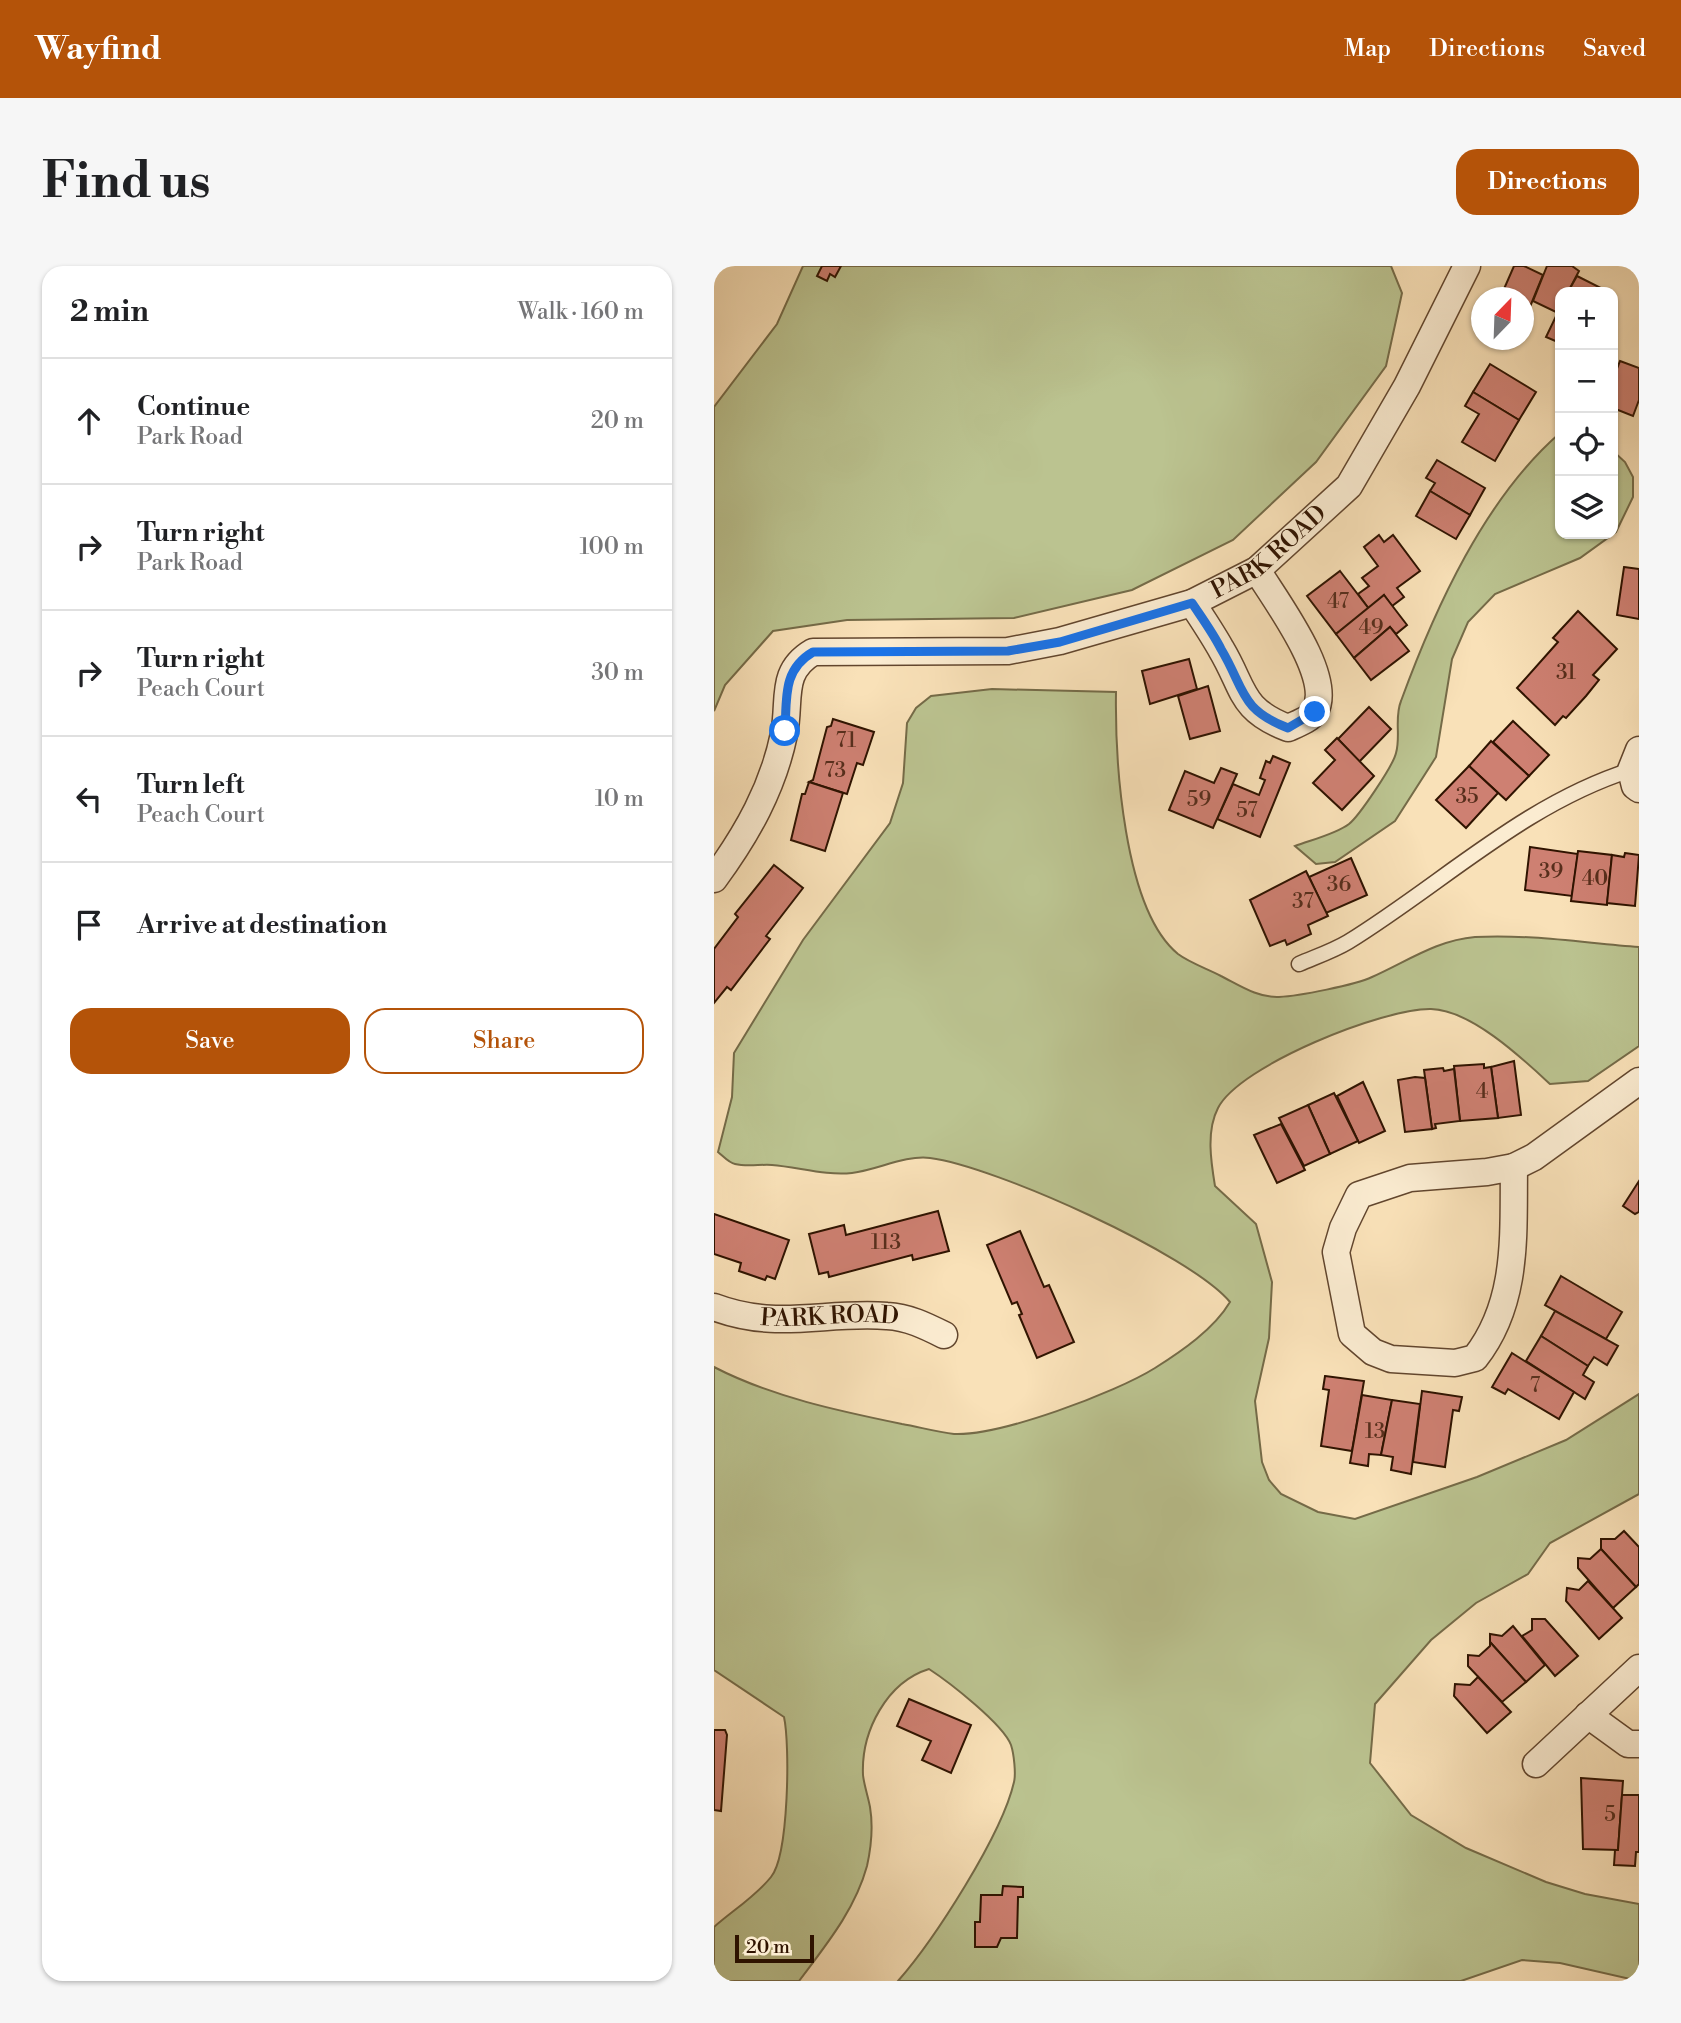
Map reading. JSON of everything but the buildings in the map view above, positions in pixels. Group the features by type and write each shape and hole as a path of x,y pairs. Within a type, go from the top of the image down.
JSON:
{"street":[{"name":"PARK ROAD","path":"714,879 753,820 773,777 785,731 789,679 797,661 813,652 1008,651 1060,642 1192,603 1258,570 1349,486 1407,386 1467,266"},
{"path":"1192,603 1223,650 1241,695 1264,719 1288,728 1301,722 1315,712 1320,690 1317,670 1258,570"},
{"path":"1514,1167 1512,1262 1499,1323 1475,1357 1455,1363 1391,1359 1373,1352 1352,1334 1336,1252 1343,1228 1359,1195 1410,1178 1487,1172 1514,1167 1534,1157 1639,1081"},
{"name":"PARK ROAD","path":"714,1307 763,1321 887,1316 917,1322 944,1335"},
{"path":"1536,1764 1639,1668"},
{"path":"1588,1716 1628,1744 1639,1744"}],"lane":[{"path":"1299,964 1346,943 1483,846 1590,783 1636,770"}],"green space":[{"path":"803,266 1391,266 1402,293 1386,366 1316,462 1233,540 1132,590 1014,618 847,620 773,631 725,685 714,711 714,407 777,324"},
{"path":"1555,438 1555,539 1606,539 1580,558 1495,594 1468,622 1452,659 1436,757 1395,821 1335,862 1316,864 1295,846 1344,828 1360,811 1382,779 1396,753 1401,701 1446,592 1486,522 1533,459"},
{"path":"1618,456 1633,477 1633,497 1618,528"},
{"path":"992,689 1116,692 1118,755 1126,831 1145,904 1160,933 1178,954 1256,993 1271,997 1327,990 1372,977 1448,942 1475,937 1536,938 1639,947 1639,1046 1588,1081 1550,1084 1495,1037 1463,1017 1431,1009 1409,1011 1381,1018 1315,1042 1254,1074 1232,1091 1218,1108 1214,1117 1210,1147 1215,1186 1256,1224 1272,1282 1269,1338 1255,1401 1262,1462 1269,1480 1281,1494 1318,1512 1355,1519 1477,1477 1566,1440 1639,1394 1639,1494 1550,1543 1528,1574 1476,1603 1431,1640 1375,1704 1370,1763 1411,1815 1466,1848 1546,1882 1585,1894 1639,1904 1639,1981 1560,1963 1522,1960 1461,1981 898,1981 930,1940 982,1857 1007,1804 1015,1778 1013,1753 1006,1736 974,1704 929,1669 914,1675 889,1697 872,1726 863,1775 871,1814 867,1866 855,1897 829,1940 799,1981 714,1981 714,1927 758,1891 771,1877 777,1865 785,1824 787,1750 784,1717 714,1670 714,1367 759,1387 830,1408 941,1432 974,1433 1057,1411 1137,1378 1197,1339 1230,1302 1208,1282 1134,1237 1042,1194 960,1165 920,1158 852,1173 832,1173 772,1165 740,1165 718,1152 732,1097 734,1053 803,940 890,823 903,783 907,723 916,708 931,696"}],"route":[{"path":"785,731 789,679 797,661 813,652 1008,651 1060,642 1192,603 1223,650 1241,695 1264,719 1288,728 1315,712"}]}
